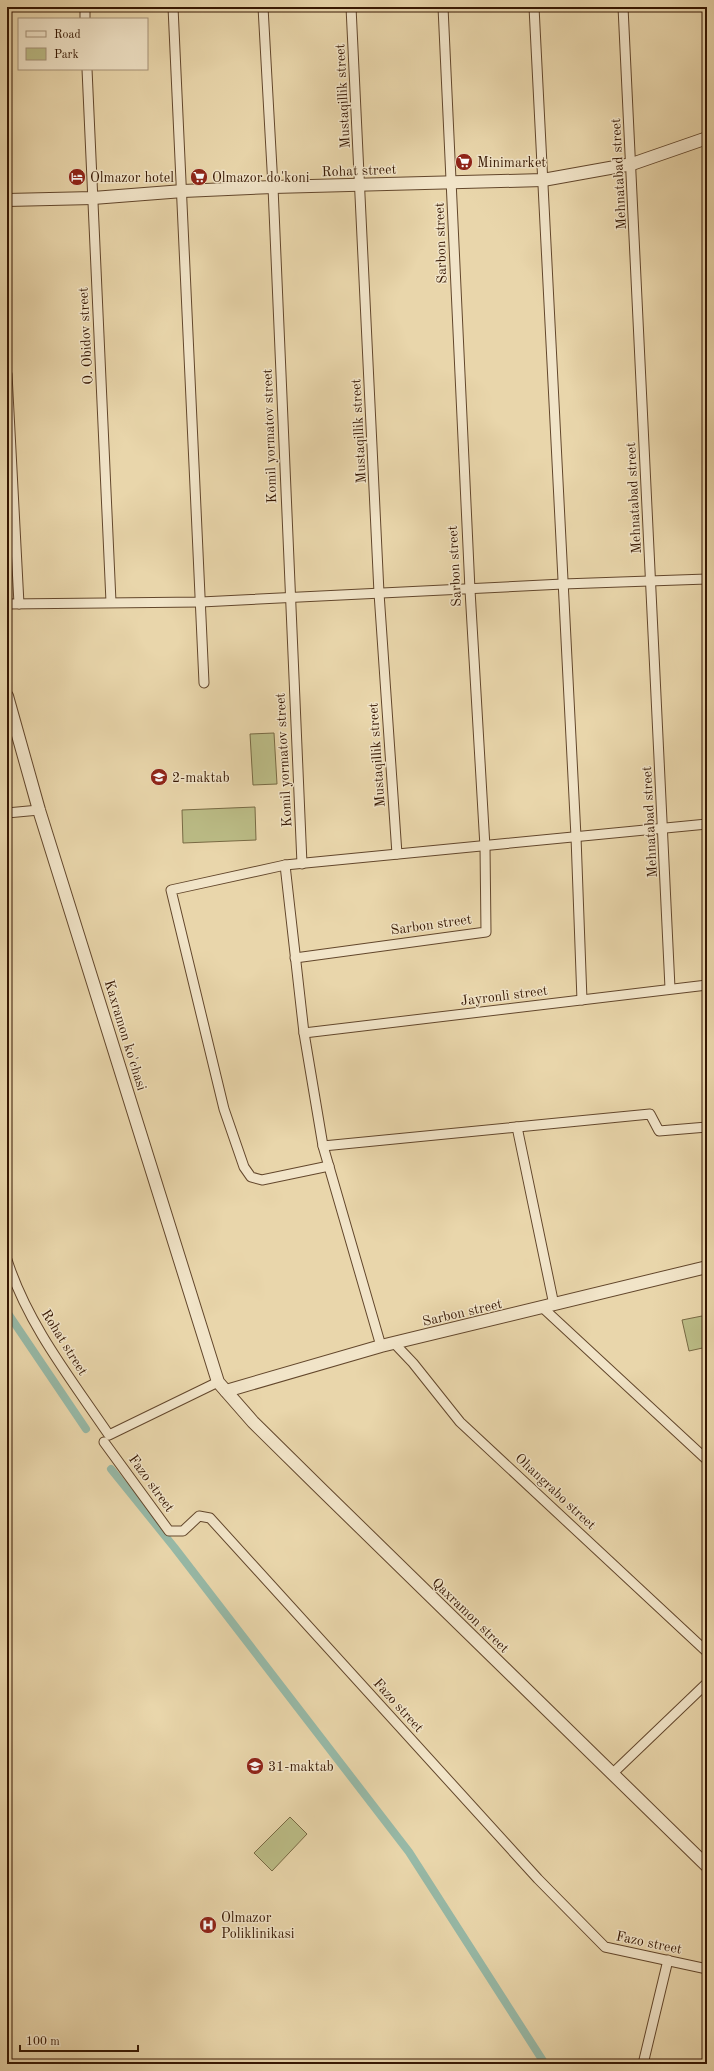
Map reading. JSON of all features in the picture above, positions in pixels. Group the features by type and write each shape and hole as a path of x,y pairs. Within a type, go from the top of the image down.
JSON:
{"street":[{"path":"85,7 85,18"},
{"path":"173,7 183,191 204,683"},
{"name":"Komil yormatov street","path":"263,7 273,187 302,864"},
{"name":"Mustaqillik street","path":"351,7 379,593 397,854"},
{"name":"Sarbon street","path":"295,958 486,932 485,847 470,590 443,7"},
{"path":"534,7 576,837 582,1000"},
{"name":"Mehnatаbаd street","path":"623,7 632,164 670,988"},
{"name":"O. Obidov street","path":"87,70 111,602"},
{"name":"Rohat street","path":"7,200 93,198 183,191 273,187 543,180 632,164 707,138"},
{"path":"7,374 19,604"},
{"path":"7,604 201,602 470,590 563,584 707,580"},
{"name":"Kaxramon ko'chasi","path":"7,696 39,810 222,1386"},
{"path":"7,813 39,810"},
{"path":"329,1166 262,1180 251,1177 244,1167 224,1109 171,890 285,865 663,830 707,824"},
{"path":"285,865 304,1032 323,1146 381,1346"},
{"name":"Jayronli street","path":"304,1032 582,1000 670,988 707,985"},
{"path":"323,1146 650,1114 658,1130 707,1127"},
{"path":"517,1127 548,1306 707,1460"},
{"name":"Rohat street","path":"7,1260 12,1276 35,1326 106,1438"},
{"name":"Sarbon street","path":"222,1386 707,1267"},
{"name":"Ohangrabo street","path":"394,1343 413,1363 460,1422 707,1652"},
{"path":"106,1438 222,1386"},
{"name":"Qaxramon street","path":"222,1386 253,1422 311,1480 707,1866"},
{"name":"Fazo street","path":"106,1438 169,1531 183,1530 199,1516 210,1518 538,1879 605,1947 707,1969"},
{"path":"612,1774 707,1683"},
{"path":"643,2064 668,1960"}],"green space":[{"path":"274,733 277,784 253,785 250,734"},
{"path":"255,807 256,840 183,843 182,810"},
{"path":"707,1315 707,1347 689,1351 682,1320"},
{"path":"290,1817 307,1834 272,1871 254,1853"}],"waterway":[{"path":"7,1312 86,1429"},
{"path":"111,1469 174,1547 409,1852 545,2064"}],"place":[{"name":"Minimarket","path":"464,162"},
{"name":"Olmazor hotel","path":"77,177"},
{"name":"Olmazor do'koni","path":"199,177"},
{"name":"2-maktab","path":"159,777"},
{"name":"31-maktab","path":"255,1766"},
{"name":"Olmazor Poliklinikasi","path":"208,1925"}]}
